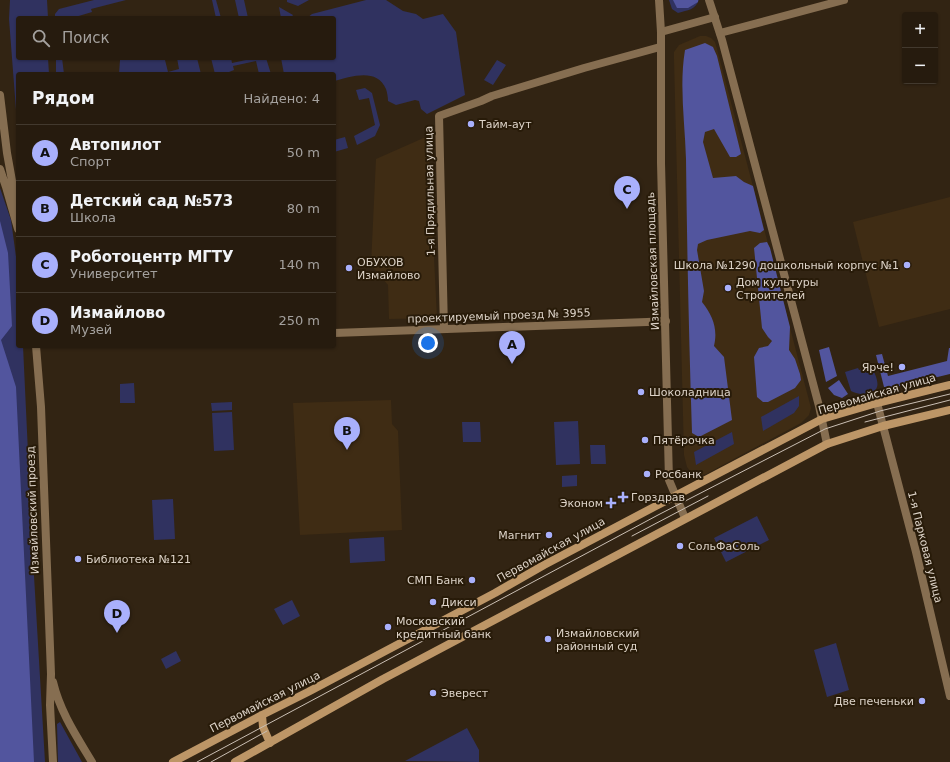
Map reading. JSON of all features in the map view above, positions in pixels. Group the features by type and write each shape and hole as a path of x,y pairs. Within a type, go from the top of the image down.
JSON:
{"main road":[{"name":"Первомайская улица","path":"173,762 822,419 950,384"},
{"path":"235,762 383,679 827,444 883,426 950,410"},
{"path":"262,715 263,727 270,743"}],"street":[{"name":"Измайловская площадь","path":"659,0 661,32 661,163 669,480 685,518"},
{"path":"709,0 720,33 822,419 827,444"},
{"path":"720,33 844,0"},
{"path":"661,32 715,17"},
{"name":"1-я Прядильная улица","path":"444,329 439,116 481,102 492,96 584,68 660,48"},
{"path":"0,95 7,153 16,203"},
{"path":"0,169 16,222"},
{"name":"проектируемый проезд № 3955","path":"336,333 666,321"},
{"name":"Измайловский проезд","path":"36,348 41,407 53,762"},
{"name":"1-я Парковая улица","path":"877,403 914,546 950,696"},
{"name":"Измайловский проезд","path":"51,674 59,702 92,762"}],"shaded area":[{"path":"10,0 47,0 48,16 16,16 16,60 48,60 49,72 16,72 16,110 9,19"},
{"path":"94,0 126,0 91,9 92,12 79,16 55,16 59,9"},
{"path":"212,0 216,0 220,16 216,16"},
{"path":"235,0 244,0 248,16 239,16"},
{"path":"287,0 309,0 298,6 287,2"},
{"path":"366,0 386,0 403,11 416,14 423,19 443,14 456,32 465,95 427,114 421,109 419,101 415,100 396,105 388,101 386,89 382,82 370,76 355,76 336,81 336,72 284,72 281,60 336,60 336,16 310,16 312,14"},
{"path":"669,0 699,0 693,8 678,13 672,9"},
{"path":"673,0 698,0 698,2 688,8 677,8"},
{"path":"279,7 293,15 292,16 281,16"},
{"path":"700,36 711,38 715,42 811,408 809,415 801,423 706,474 701,475 694,474 690,471 687,467 684,455 674,59 674,52 679,45"},
{"path":"705,43 713,47 717,56 741,154 736,157 730,157 714,129 705,132 703,142 713,178 736,176 753,186 764,230 760,233 750,231 707,240 698,244 697,250 704,291 702,302 714,323 714,346 724,357 732,420 699,437 692,433 686,159 682,77 685,50"},
{"path":"56,60 62,60 64,72 56,72"},
{"path":"120,60 165,60 168,72 119,72"},
{"path":"177,60 198,60 200,72 168,72 179,69"},
{"path":"212,60 231,60 232,63 246,60 267,60 270,72 259,72 256,61 233,66 234,70 229,72 214,72"},
{"path":"497,60 506,65 493,85 484,80"},
{"path":"365,88 372,93 380,125 375,136 357,145 354,136 375,125 369,98 359,100 356,90"},
{"path":"428,136 437,318 389,319 388,285 371,265 376,159"},
{"path":"345,137 348,148 336,151 336,139"},
{"path":"0,188 11,220 16,256 16,348 23,348 33,559 45,762 0,762"},
{"name":"Школа №1290 дошкольный корпус №1","path":"950,197 950,309 879,327 853,222"},
{"path":"0,221 8,253 12,326 1,340 16,387 34,762 0,762"},
{"path":"767,242 770,248 790,327 789,350 795,359 801,380 795,388 768,402 763,402 757,397 754,357 759,348 768,346 772,341 762,328 754,248 760,243"},
{"path":"829,347 837,376 826,382 819,350"},
{"path":"949,348 950,374 892,388 884,387 876,355 882,354 888,376 947,361"},
{"path":"872,367 877,382 877,387 875,390 869,394 851,391 845,372 858,368 859,370"},
{"path":"839,380 848,394 842,398 834,395 828,388"},
{"path":"134,383 135,403 120,403 120,384"},
{"path":"799,396 799,406 794,413 763,431 761,417"},
{"path":"391,400 392,424 398,431 402,530 300,535 293,403"},
{"path":"232,402 232,410 212,411 211,403"},
{"path":"232,412 234,450 214,451 212,413"},
{"path":"578,421 580,464 556,465 554,422"},
{"path":"462,422 480,422 481,442 463,442"},
{"path":"732,432 734,444 696,465 694,452"},
{"path":"590,445 605,445 606,464 591,464"},
{"path":"577,475 577,486 562,487 562,476"},
{"path":"173,499 175,539 154,540 152,500"},
{"path":"757,516 769,540 726,562 714,538"},
{"path":"384,537 385,561 350,563 349,539"},
{"path":"292,600 300,616 283,625 274,609"},
{"path":"836,643 849,690 827,697 814,650"},
{"path":"176,651 181,661 166,669 161,659"},
{"path":"60,722 82,762 58,762 57,724"},
{"path":"467,728 479,750 479,762 405,761"}],"tram line":[{"path":"197,762 658,515 825,429 880,411 950,394"},
{"path":"865,422 950,400"},
{"path":"632,536 708,496"},
{"path":"211,762 267,731"}],"place":[{"name":"Тайм-аут","path":"471,124"},
{"name":"Роботоцентр МГТУ","path":"627,209"},
{"name":"Школа №1290 дошкольный корпус №1","path":"907,265"},
{"name":"ОБУХОВ Измайлово","path":"349,268"},
{"name":"Дом культуры Строителей","path":"728,288"},
{"name":"Автопилот","path":"512,364"},
{"name":"Ярче!","path":"902,367"},
{"name":"Шоколадница","path":"641,392"},
{"name":"Пятёрочка","path":"645,440"},
{"name":"Детский сад №573","path":"347,450"},
{"name":"Росбанк","path":"647,474"},
{"name":"Горздрав","path":"623,497"},
{"name":"Эконом","path":"611,503"},
{"name":"Магнит","path":"549,535"},
{"name":"СольФаСоль","path":"680,546"},
{"name":"Библиотека №121","path":"78,559"},
{"name":"СМП Банк","path":"472,580"},
{"name":"Дикси","path":"433,602"},
{"name":"Московский кредитный банк","path":"388,627"},
{"name":"Измайлово","path":"117,633"},
{"name":"Измайловский районный суд","path":"548,639"},
{"name":"Эверест","path":"433,693"},
{"name":"Две печеньки","path":"922,701"}]}
